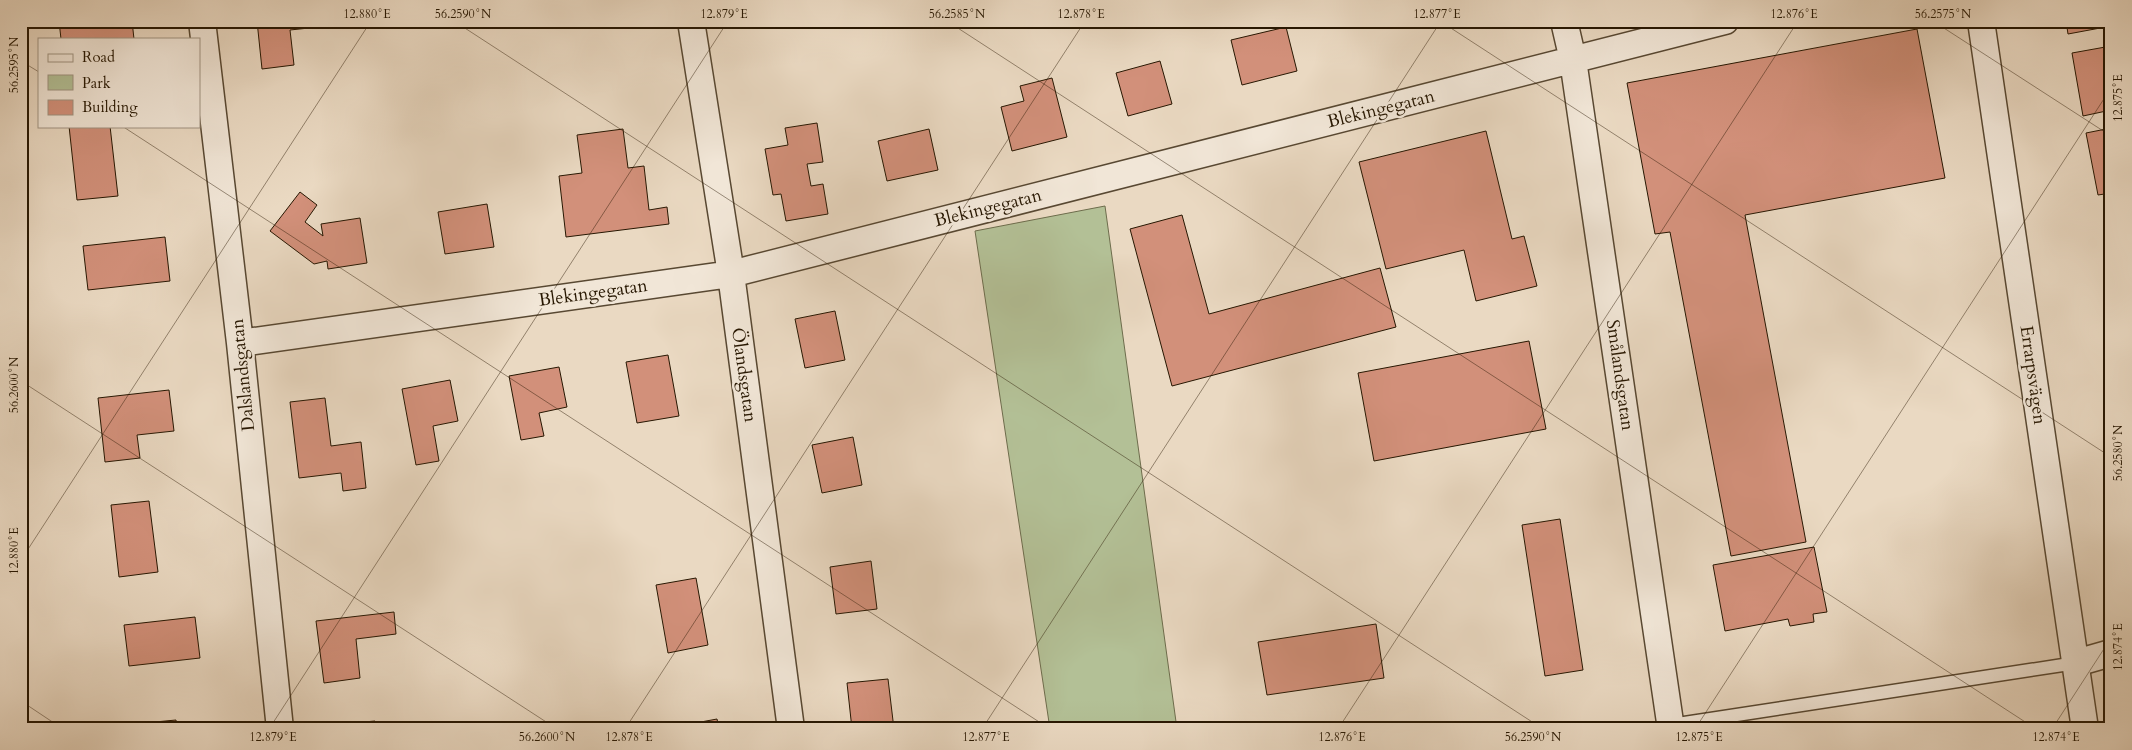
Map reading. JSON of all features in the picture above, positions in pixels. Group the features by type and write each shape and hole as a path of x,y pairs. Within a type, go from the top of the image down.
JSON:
{"street":[{"name":"Dalslandsgatan","path":"202,21 240,343 280,729"},
{"name":"Ölandsgatan","path":"692,21 731,274 791,729"},
{"name":"Smålandsgatan","path":"1564,21 1573,60 1671,727"},
{"name":"Blekingegatan","path":"240,343 731,274 1726,21"},
{"name":"Errarpsvägen","path":"1981,21 2085,729"},
{"path":"2076,663 2111,653"}],"lane":[{"path":"1671,727 2076,663"}],"green space":[{"path":"1105,206 1177,729 1050,729 975,231"}],"building":[{"path":"59,21 132,21 134,38 61,38"},
{"path":"257,21 328,21 328,26 290,30 294,65 262,69"},
{"path":"2066,21 2111,21 2111,26 2068,34"},
{"path":"1286,27 1297,71 1242,85 1231,40"},
{"path":"1917,29 1945,178 1745,215 1806,542 1731,556 1670,232 1655,234 1627,83"},
{"path":"2111,46 2111,110 2083,116 2072,53"},
{"path":"1160,61 1172,104 1128,116 1116,73"},
{"path":"1052,78 1067,137 1012,151 1001,107 1024,101 1020,86"},
{"path":"817,123 823,162 807,164 811,186 823,184 828,214 786,221 781,194 773,195 765,149 788,145 785,128"},
{"path":"69,128 110,128 118,196 77,200"},
{"path":"2111,128 2111,193 2098,195 2086,133"},
{"path":"623,129 628,168 644,166 649,210 667,207 669,224 566,237 559,176 582,173 577,135"},
{"path":"929,129 938,170 887,181 878,141"},
{"path":"1486,131 1512,239 1524,236 1537,286 1476,301 1464,250 1386,269 1359,162"},
{"path":"300,192 317,205 305,222 323,236 321,224 360,218 367,263 328,269 327,261 314,264 270,231"},
{"path":"487,204 494,247 445,254 438,212"},
{"path":"1182,215 1209,314 1380,268 1396,327 1172,386 1130,229"},
{"path":"2111,236 2111,276 2104,237"},
{"path":"165,237 170,281 88,290 83,246"},
{"path":"835,311 845,360 805,368 795,319"},
{"path":"1529,341 1546,429 1374,461 1358,373"},
{"path":"668,355 679,416 637,423 626,362"},
{"path":"559,367 567,407 539,413 544,436 521,440 509,376"},
{"path":"450,380 458,421 433,426 439,461 416,465 402,389"},
{"path":"169,390 174,431 137,435 140,458 105,462 98,398"},
{"path":"325,398 331,446 361,442 366,488 343,491 341,473 299,478 290,402"},
{"path":"853,437 862,485 822,493 812,445"},
{"path":"149,501 158,572 119,577 111,505"},
{"path":"1560,519 1583,670 1545,676 1522,525"},
{"path":"1814,547 1827,612 1813,614 1814,622 1790,626 1788,619 1725,631 1713,565"},
{"path":"871,561 877,609 836,614 830,567"},
{"path":"696,578 708,645 668,653 656,585"},
{"path":"394,612 396,634 356,639 360,678 324,683 316,621"},
{"path":"195,617 200,658 129,666 124,625"},
{"path":"1376,624 1384,678 1267,695 1258,642"},
{"path":"888,679 894,729 852,729 847,683"},
{"path":"717,719 719,729 663,729"},
{"path":"176,720 177,729 135,729 134,724"},
{"path":"375,721 376,729 330,729 330,725"}]}
